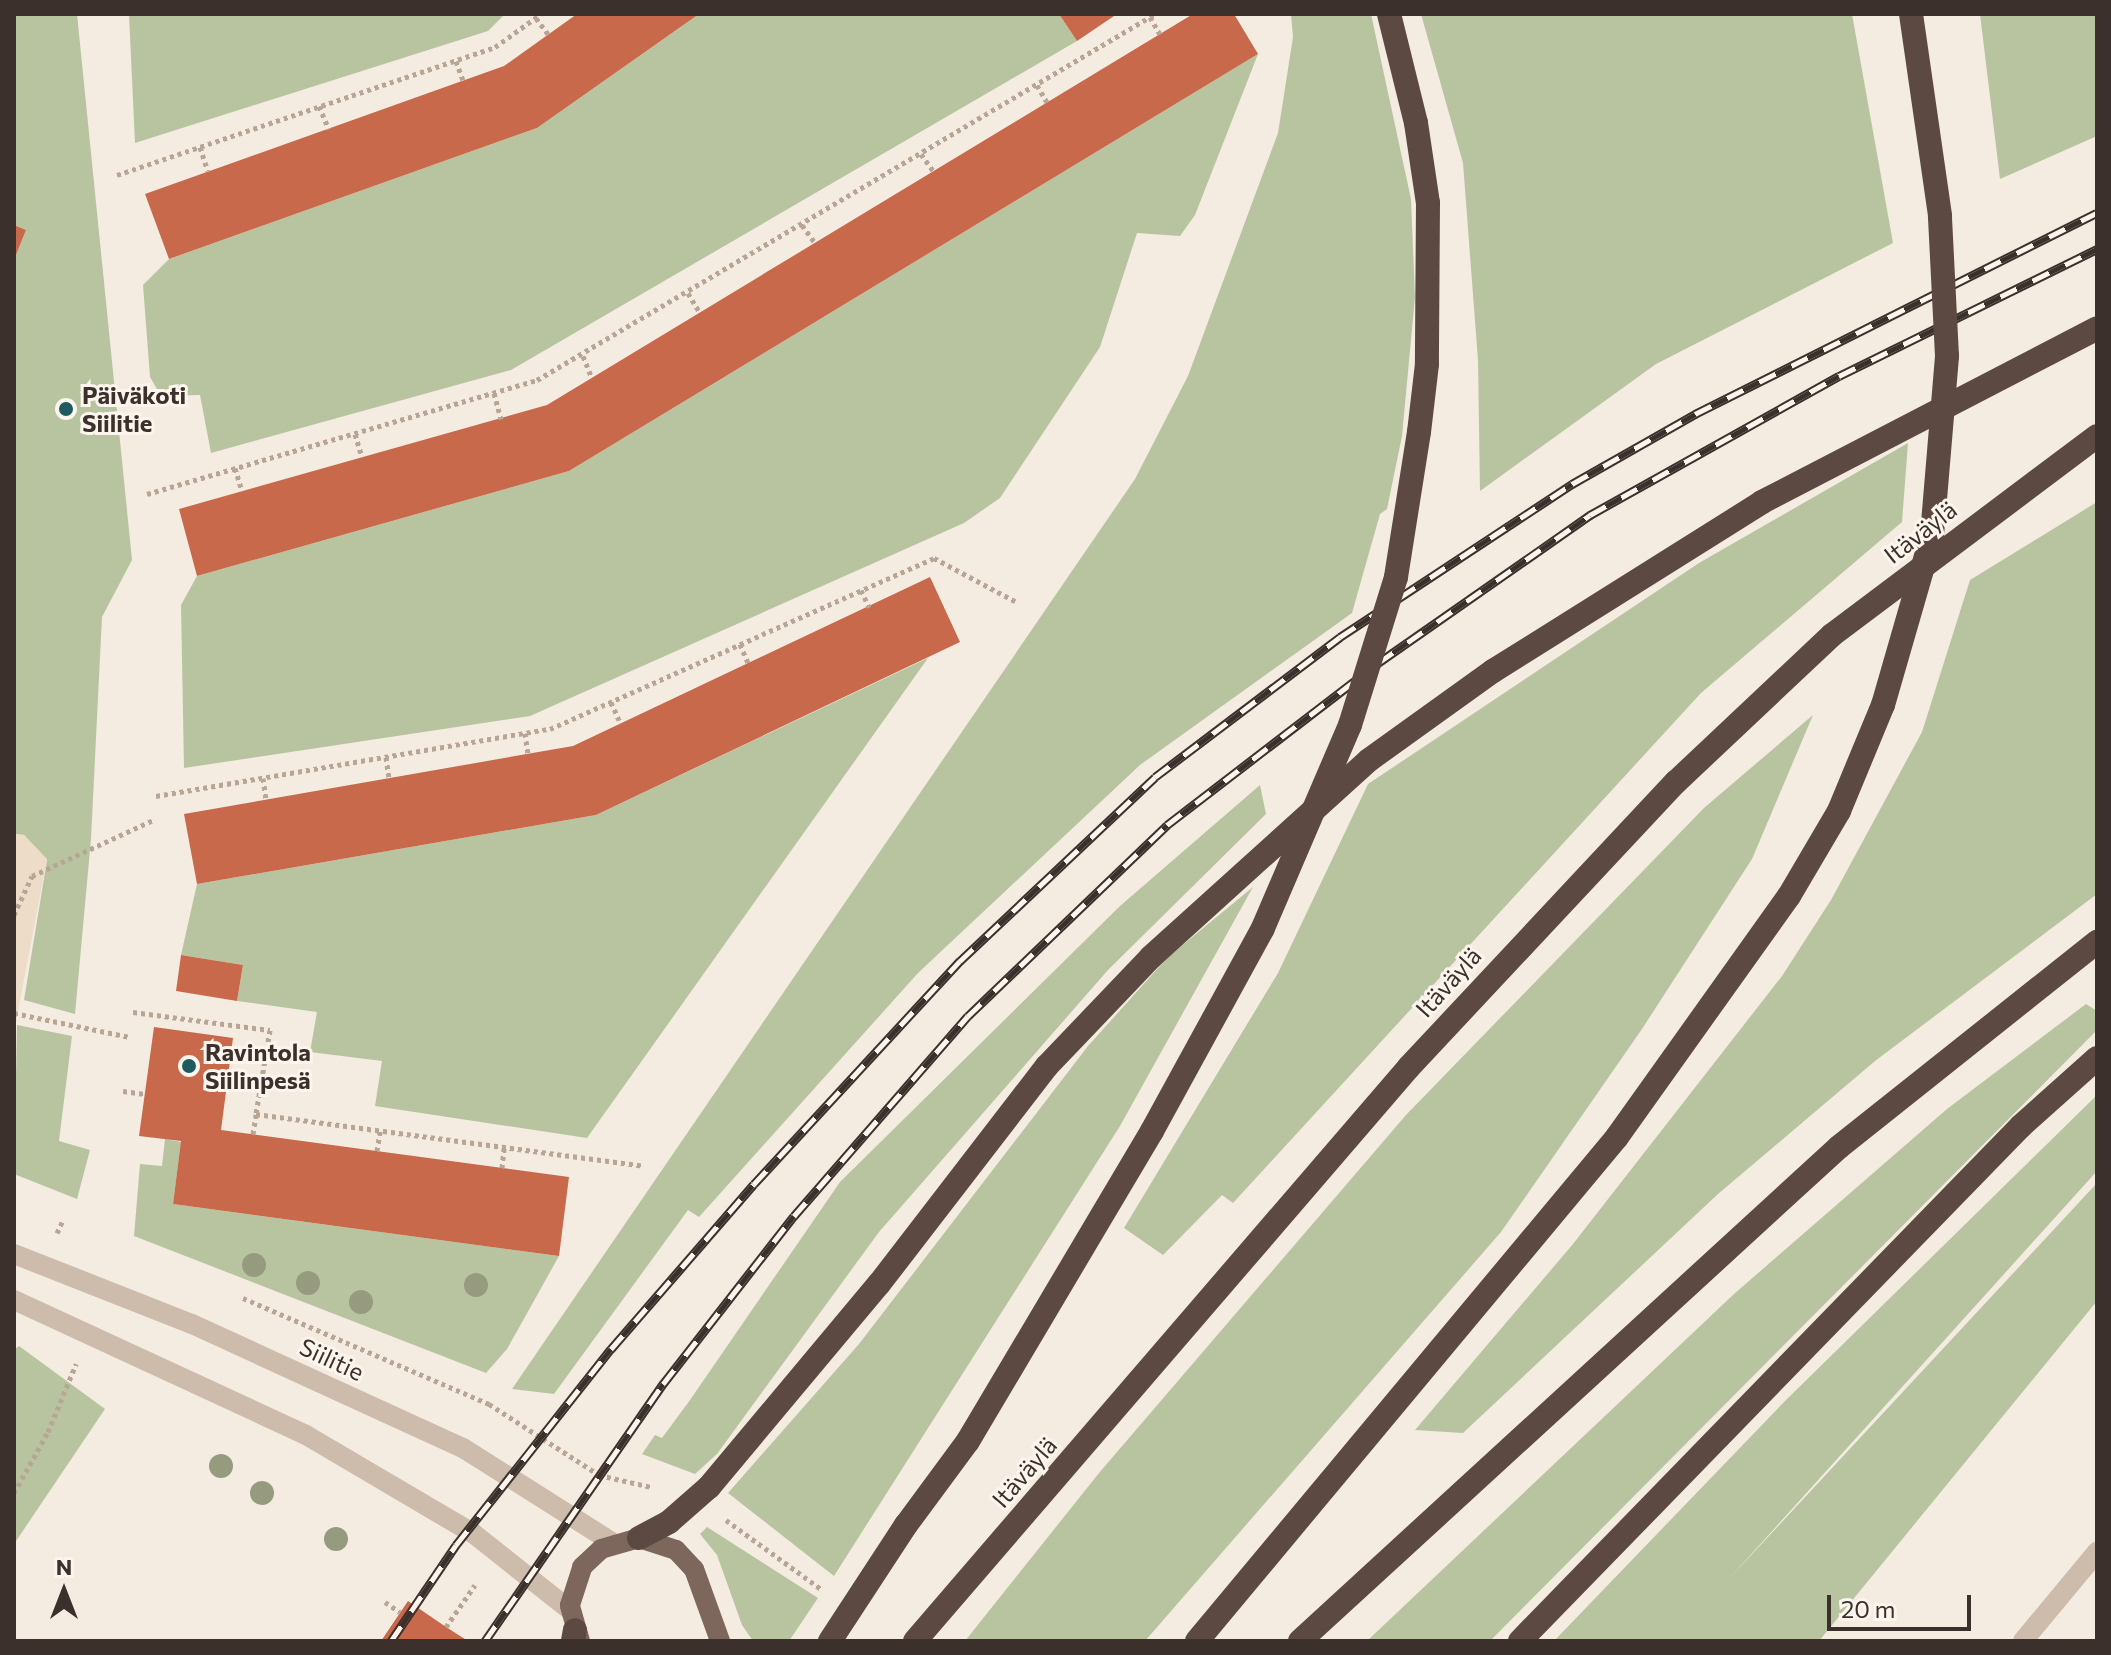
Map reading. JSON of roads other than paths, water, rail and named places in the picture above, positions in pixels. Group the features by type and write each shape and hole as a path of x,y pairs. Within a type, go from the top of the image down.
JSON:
{"highway":[{"path":"830,1641 906,1525 968,1441 1152,1131 1263,928 1350,725 1396,577 1427,364 1428,203 1416,123 1389,14"},
{"path":"1197,1641 1617,1137 1789,896 1839,811 1883,705 1932,535 1947,356 1940,216 1911,14"},
{"path":"639,1538 669,1522 709,1487 879,1284 1047,1066 1151,957 1369,760 1493,671 1762,502 2097,328"},
{"name":"Itäväylä","path":"915,1641 1409,1067 1676,782 1832,635 2097,436"},
{"path":"1300,1641 1839,1147 2097,942"},
{"path":"1520,1641 2010,1137 2097,1058"}],"main road":[{"path":"575,1631 572,1591 582,1567 613,1543 639,1538 665,1544 686,1559 700,1581 705,1607 720,1641"}],"street":[{"name":"Siilitie","path":"14,1254 192,1324 463,1448 613,1543"},
{"path":"14,1300 306,1435 474,1534 575,1631"},
{"path":"2023,1641 2097,1552"}],"railway":[{"path":"391,1641 456,1545 611,1349 754,1184 960,961 1155,777 1340,637 1572,484 1695,414 2097,213"},
{"path":"485,1641 663,1384 794,1216 968,1016 1167,825 1378,663 1590,515 1839,376 2097,249"}],"place":[{"name":"Päiväkoti Siilitie","path":"66,409"},
{"name":"Ravintola Siilinpesä","path":"189,1066"}]}
